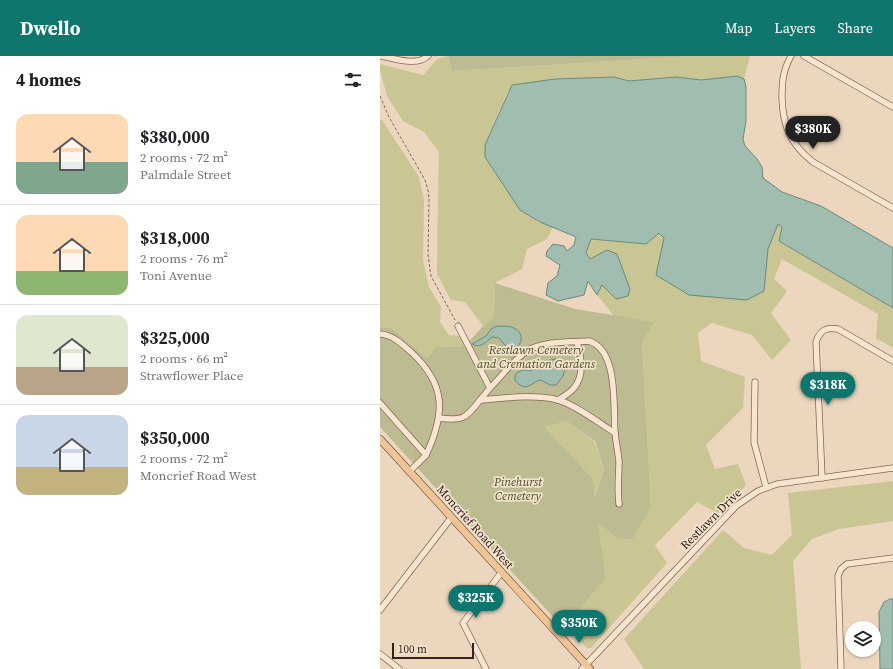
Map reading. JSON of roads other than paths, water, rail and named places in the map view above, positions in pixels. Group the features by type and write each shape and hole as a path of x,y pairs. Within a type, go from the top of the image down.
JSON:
{"main road":[{"name":"Moncrief Road West","path":"380,439 586,668"}],"street":[{"path":"380,56 419,61 428,56"},
{"path":"791,56 786,64 782,78 782,109 786,128 793,142 805,156 813,162 893,208"},
{"path":"804,56 893,107"},
{"path":"458,326 490,388"},
{"path":"822,478 816,342 818,336 825,329 831,328 838,330 893,361"},
{"path":"380,334 390,336 401,343 428,369 435,383 439,398 439,418 432,442 426,455 409,472"},
{"path":"439,418 456,420 463,418 473,410 490,388 528,350 541,345 589,341 594,343 603,353 610,368 614,394 615,433 619,460 617,487 619,504"},
{"path":"558,400 573,389 579,381 581,357 577,342"},
{"path":"755,382 754,442 766,487"},
{"path":"480,400 534,397 558,400 575,408 615,433"},
{"path":"380,403 426,455"},
{"name":"Restlawn Drive","path":"586,668 736,506 750,496 766,487 788,482 893,468"},
{"path":"380,610 451,518"},
{"path":"841,669 838,576 841,569 847,564 893,558"},
{"path":"486,669 463,623 501,572"},
{"path":"380,654 400,669"}],"park label":[{"name":"Restlawn Cemetery and Cremation Gardens","path":"536,357"},
{"name":"Pinehurst Cemetery","path":"518,489"}]}
